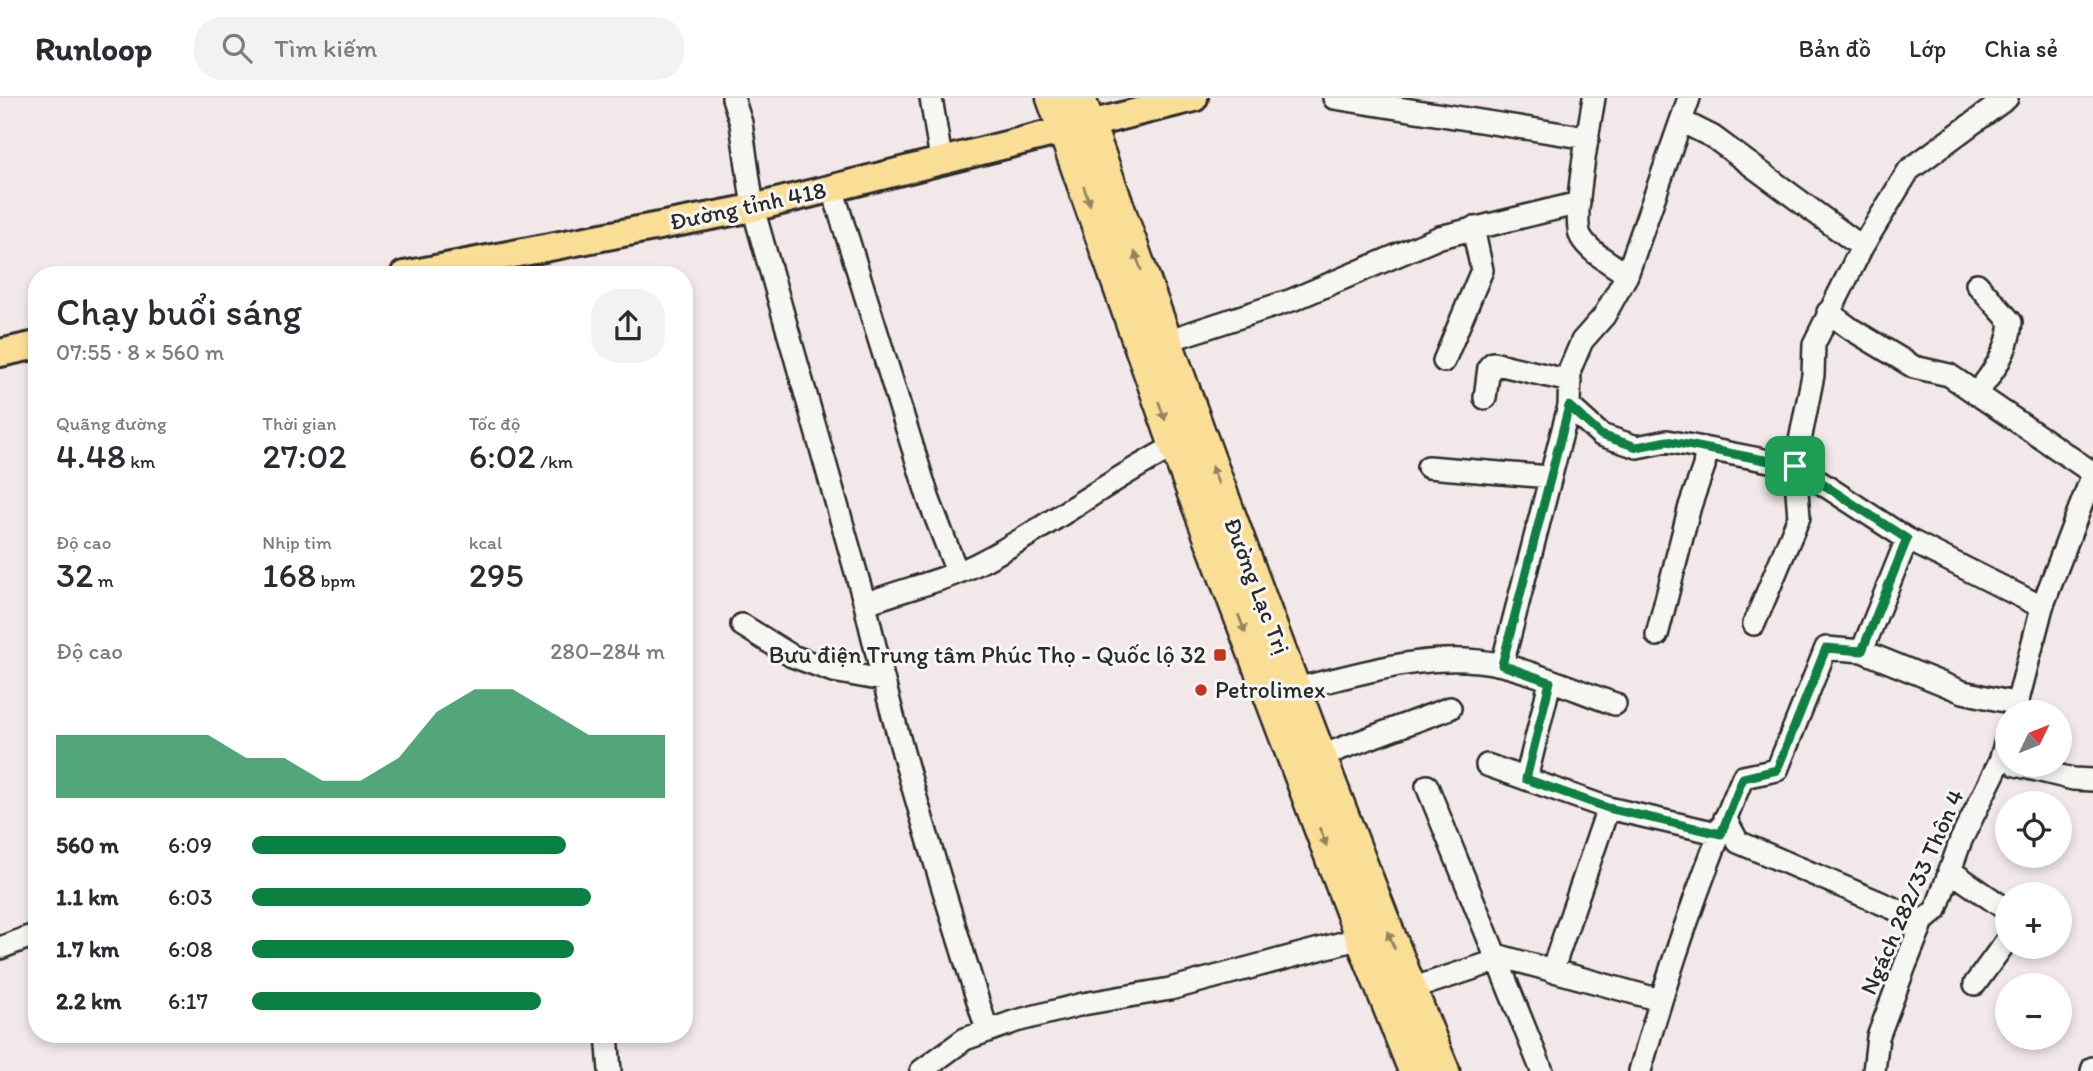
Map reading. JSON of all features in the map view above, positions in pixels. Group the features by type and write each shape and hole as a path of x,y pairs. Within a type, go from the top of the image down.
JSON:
{"highway":[{"name":"Đường Lạc Trị","path":"1052,98 1078,118 1166,341 1321,756 1444,1071"},
{"name":"Đường Lạc Trị","path":"1078,118 1175,446 1361,939 1414,1071"}],"main road":[{"name":"Đường tỉnh 418","path":"451,266 753,208 941,159 1078,118 1194,98"},
{"path":"0,352 28,347"}],"street":[{"path":"733,98 741,123 753,208 865,604 925,831 987,1030"},
{"path":"931,98 941,159"},
{"path":"1334,98 1588,138"},
{"path":"1594,98 1577,225 1585,243 1627,275"},
{"path":"1502,665 1569,406 1570,369 1582,341 1604,316 1627,275 1683,122 1689,98"},
{"path":"1754,624 1799,517 1795,466 1812,376 1814,344 1828,312 1862,247 1909,170 2004,99"},
{"path":"1683,122 1734,151 1862,247"},
{"path":"832,188 929,500 957,572"},
{"path":"1166,341 1292,300 1400,253 1473,228 1579,203"},
{"path":"1444,361 1482,270 1473,228"},
{"path":"1976,394 2008,343 2011,322 1977,284"},
{"path":"1828,312 1914,367 1949,375 2093,474 2085,515 2042,607 2018,700"},
{"path":"1485,398 1489,367 1493,363 1570,380"},
{"path":"1569,406 1601,435 1637,447 1667,441 1795,466 1907,539 2042,607"},
{"path":"865,604 980,563 1087,500 1137,465 1175,446"},
{"path":"1657,635 1690,506 1704,466 1706,449"},
{"path":"1427,467 1550,477"},
{"path":"1862,651 1907,539"},
{"path":"742,625 792,656 833,671 883,680"},
{"path":"1640,1071 1660,1000 1743,778 1777,770 1826,648 1862,651 1963,692 1995,702"},
{"path":"1296,689 1429,660 1465,660 1502,665 1615,704"},
{"path":"1526,779 1550,682"},
{"path":"1321,756 1450,708"},
{"path":"1487,765 1608,808 1723,826 1738,842 1923,921"},
{"name":"Ngách 282/33 Thôn 4","path":"1874,1071 1878,1037 1923,921 1936,910 1961,840 1999,777"},
{"path":"2065,777 2093,780"},
{"path":"1426,786 1542,1071"},
{"path":"1552,971 1608,808"},
{"path":"1949,870 1995,901"},
{"path":"0,948 28,937"},
{"path":"921,1071 965,1039 987,1030 1083,1004 1170,989 1361,939"},
{"path":"1975,984 1995,956"},
{"path":"1411,989 1497,957 1660,1000"},
{"path":"608,1043 610,1071"}],"place":[{"name":"Bưu điện Trung tâm Phúc Thọ - Quốc lộ 32","path":"1220,655"},
{"name":"Petrolimex","path":"1201,690"}],"route":[{"path":"1569,406 1601,435 1637,447 1667,441 1795,466 1907,539 1862,651 1826,648 1777,770 1743,778 1725,818 1721,834 1608,808 1526,779 1550,682 1502,665 1569,406"}]}
